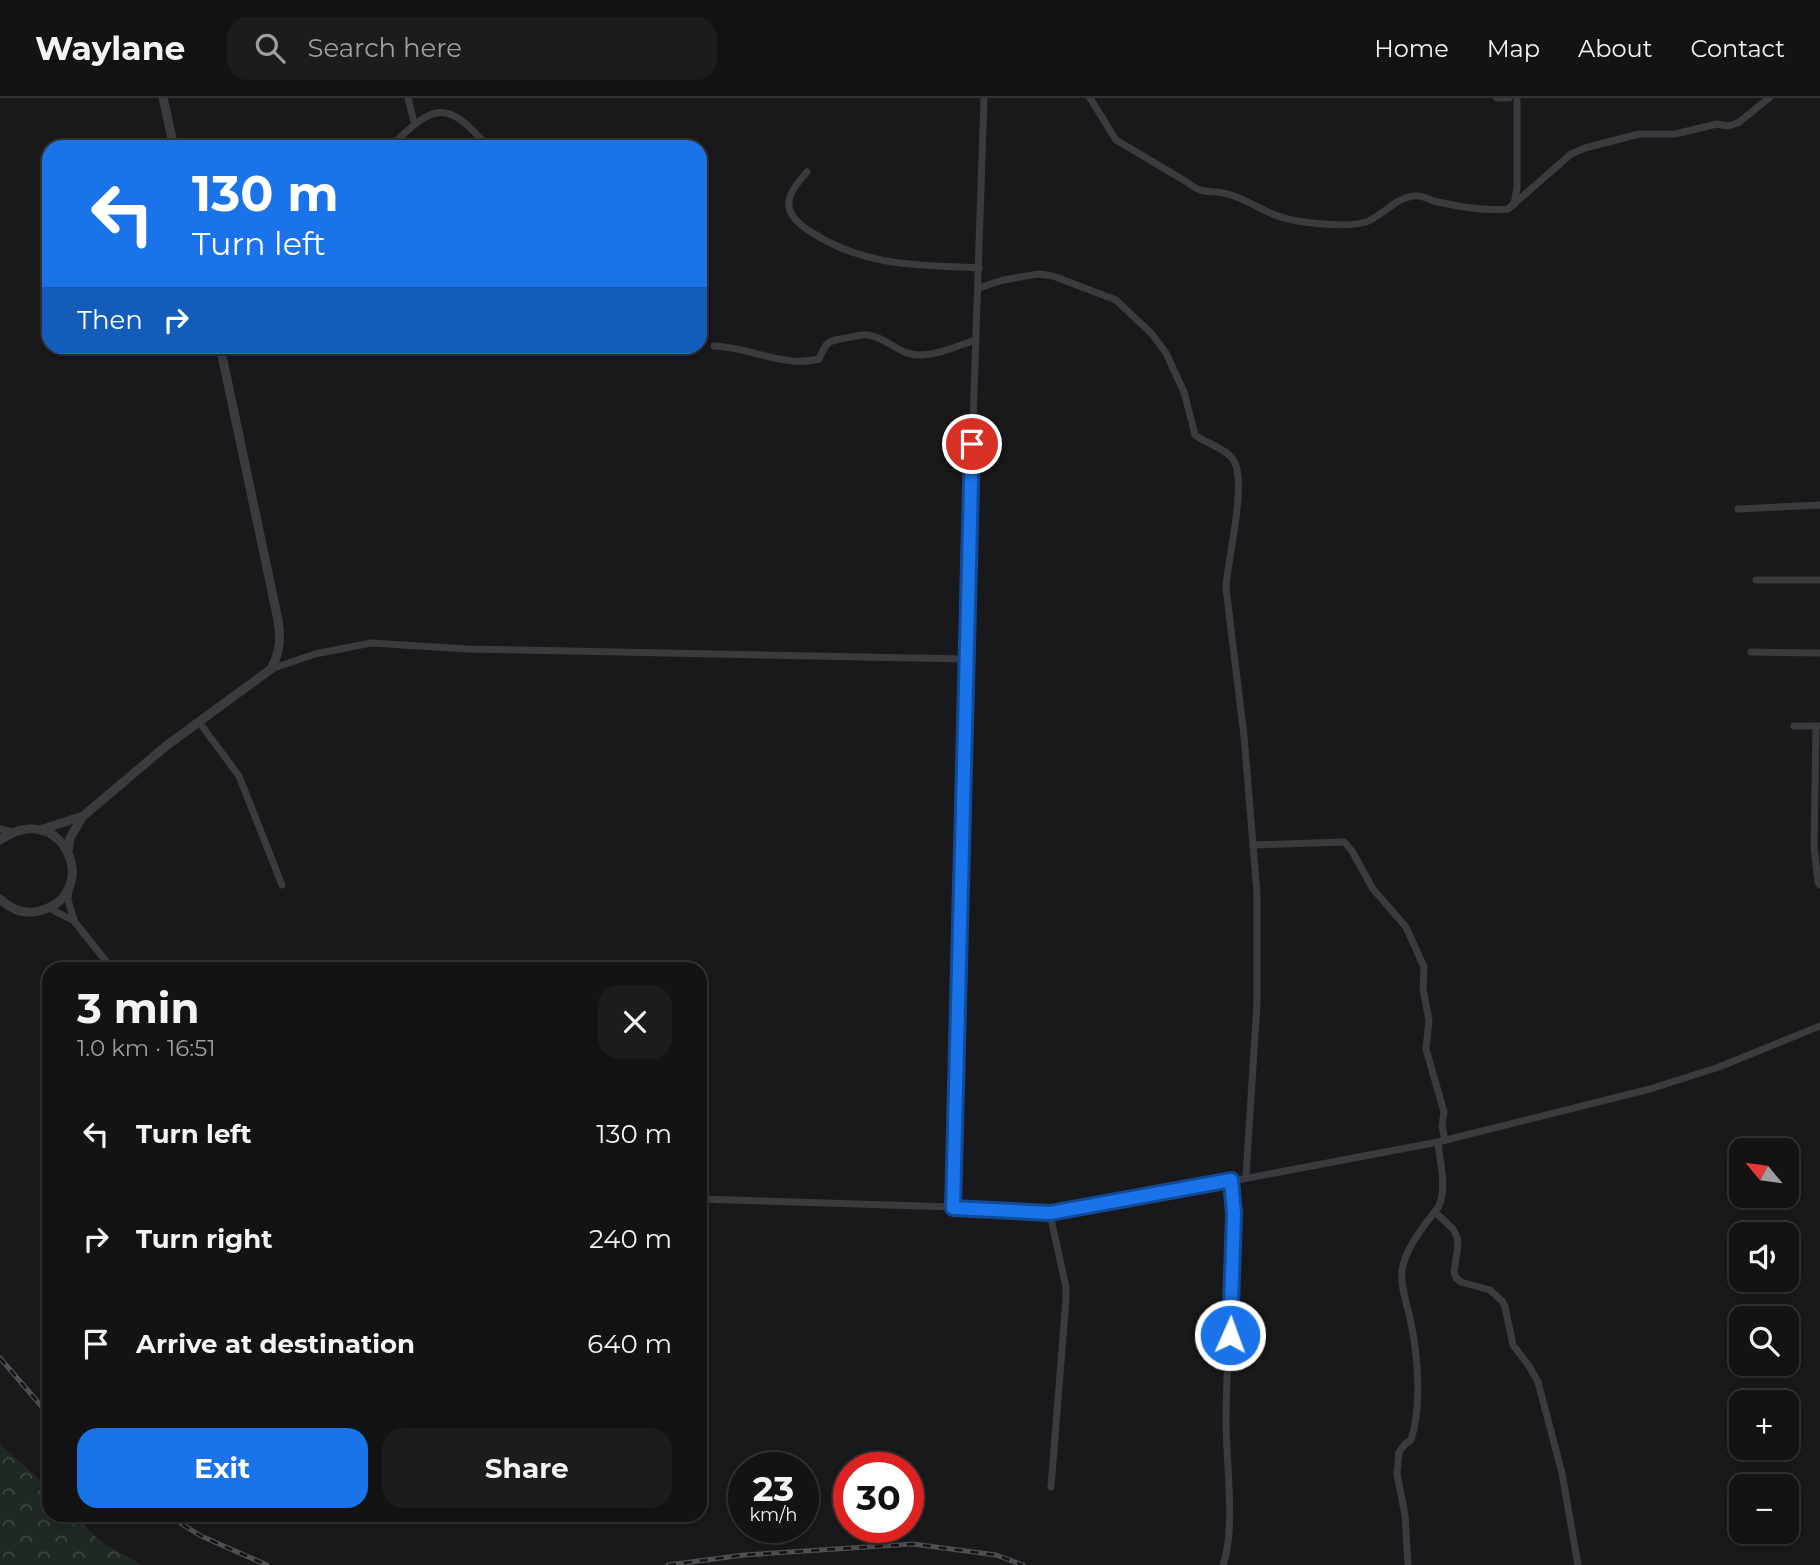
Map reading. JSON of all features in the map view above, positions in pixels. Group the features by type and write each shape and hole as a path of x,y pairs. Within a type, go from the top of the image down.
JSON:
{"street":[{"path":"163,98 172,140"},
{"path":"408,98 414,122"},
{"path":"953,1208 965,659 984,98"},
{"path":"1090,98 1116,140 1196,190 1234,195 1278,216 1304,221 1351,224 1367,221 1396,202 1419,195 1450,205 1508,209 1571,154 1585,148 1639,134 1675,134 1717,124 1728,126 1738,122 1769,98"},
{"path":"1497,98 1509,98"},
{"path":"1513,204 1517,188 1517,98"},
{"path":"397,140 414,122 430,112 447,110 460,114 483,140"},
{"path":"807,172 789,197 788,209 794,219 828,242 873,260 979,268"},
{"path":"979,288 1003,280 1038,274 1053,276 1116,300 1152,334 1166,353 1184,392 1195,435 1227,453 1235,461 1238,472 1234,538 1226,588 1244,736 1257,893 1257,1003 1246,1177"},
{"path":"714,346 732,346 784,360 798,361 819,359 822,348 828,342 863,335 877,338 915,355 925,355 976,340"},
{"path":"222,354 281,638 279,653 271,669"},
{"path":"1738,509 1820,505"},
{"path":"1756,580 1820,580"},
{"path":"68,851 71,838 82,817 132,772 271,669 315,654 372,643 467,649 965,659"},
{"path":"1751,652 1820,653"},
{"path":"199,722 239,776 282,885"},
{"path":"1794,726 1818,726 1814,847 1820,885"},
{"path":"39,830 82,817"},
{"path":"0,840 26,828 56,837 68,851 72,864 68,900 74,921 107,962"},
{"path":"0,830 13,832"},
{"path":"1253,845 1344,842 1373,889 1406,928 1424,967 1423,989 1429,1020 1426,1049 1444,1112 1441,1141 1443,1198 1406,1255 1401,1277 1412,1327 1418,1394 1414,1432 1411,1440 1399,1452 1398,1474 1405,1515 1408,1565"},
{"path":"0,899 5,908 36,912 49,908 69,890"},
{"path":"49,908 74,921"},
{"path":"707,1199 1050,1213 1441,1141 1650,1089 1719,1067 1820,1026"},
{"path":"1223,1565 1227,1549 1229,1494 1226,1420 1234,1214 1231,1180"},
{"path":"1435,1212 1453,1229 1457,1237 1454,1272 1456,1278 1461,1282 1490,1290 1502,1300 1506,1307 1513,1345 1530,1366 1538,1382 1562,1473 1578,1565"},
{"path":"1050,1213 1066,1287 1051,1487"}],"green space":[{"path":"0,1444 42,1482 42,1522 81,1522 100,1541 142,1565 0,1565"}],"railway":[{"path":"0,1358 42,1407"},
{"path":"179,1522 201,1536 267,1565"},
{"path":"668,1565 744,1555 913,1544 996,1555 1023,1565"}],"route":[{"path":"972,444 953,1208 1029,1213 1069,1212 1231,1180 1234,1214 1230,1335"}]}
